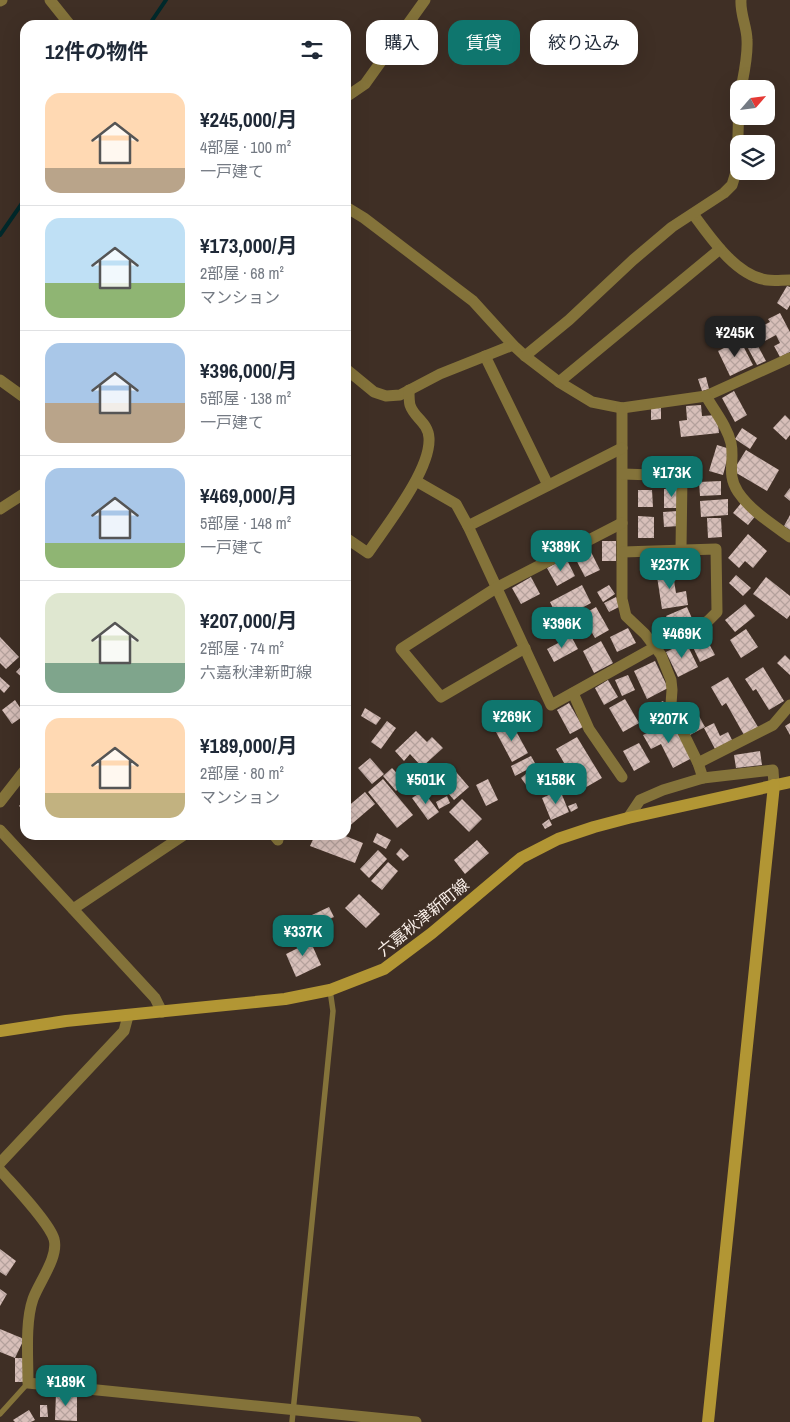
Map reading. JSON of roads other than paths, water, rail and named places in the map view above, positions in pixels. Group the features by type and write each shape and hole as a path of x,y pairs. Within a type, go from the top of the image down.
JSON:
{"main road":[{"name":"六嘉秋津新町線","path":"0,1031 66,1021 285,999 330,990 384,969 432,933 521,858 558,839 628,818 790,782"},
{"path":"708,1422 774,786"}],"street":[{"path":"50,0 66,20"},
{"path":"351,94 365,84 425,0"},
{"path":"741,0 748,40 742,80"},
{"path":"525,356 569,320 633,260 672,227 724,193 732,185 737,169 738,125"},
{"path":"351,210 473,301 525,356 559,382 592,402 622,408 706,396 790,358"},
{"path":"693,214 720,248 747,273 765,280 790,280"},
{"path":"559,382 720,248"},
{"path":"351,373 374,392 386,396 400,395 440,374 513,345"},
{"path":"485,356 548,485"},
{"path":"0,380 20,394"},
{"path":"351,541 368,553 424,466 429,438 425,424 410,406 409,390"},
{"path":"706,396 728,432 732,447 730,469 737,491 762,516 790,537"},
{"path":"622,408 622,599 626,616 656,647 660,655 671,680 670,704 698,763 703,778"},
{"path":"468,526 622,448"},
{"path":"622,474 682,476 681,549"},
{"path":"416,481 456,504 551,705 656,647 708,621 717,612 716,548 623,552"},
{"path":"0,509 20,496"},
{"path":"525,648 441,697 400,649 496,588 622,523"},
{"path":"573,693 590,729 622,777"},
{"path":"698,763 773,725 790,705"},
{"path":"628,818 640,800 703,778 773,770 774,786"},
{"path":"0,802 20,776"},
{"path":"0,830 155,998 162,1012"},
{"path":"73,909 176,840"},
{"path":"0,1163 124,1031 128,1016"},
{"path":"0,1170 37,1213 54,1238 56,1250 32,1300 29,1325 28,1382 416,1422"}],"lane":[{"path":"292,1422 333,1011 330,990"},
{"path":"0,1414 28,1382"}],"waterway":[{"path":"152,20 166,0"},
{"path":"0,235 20,206"}]}
